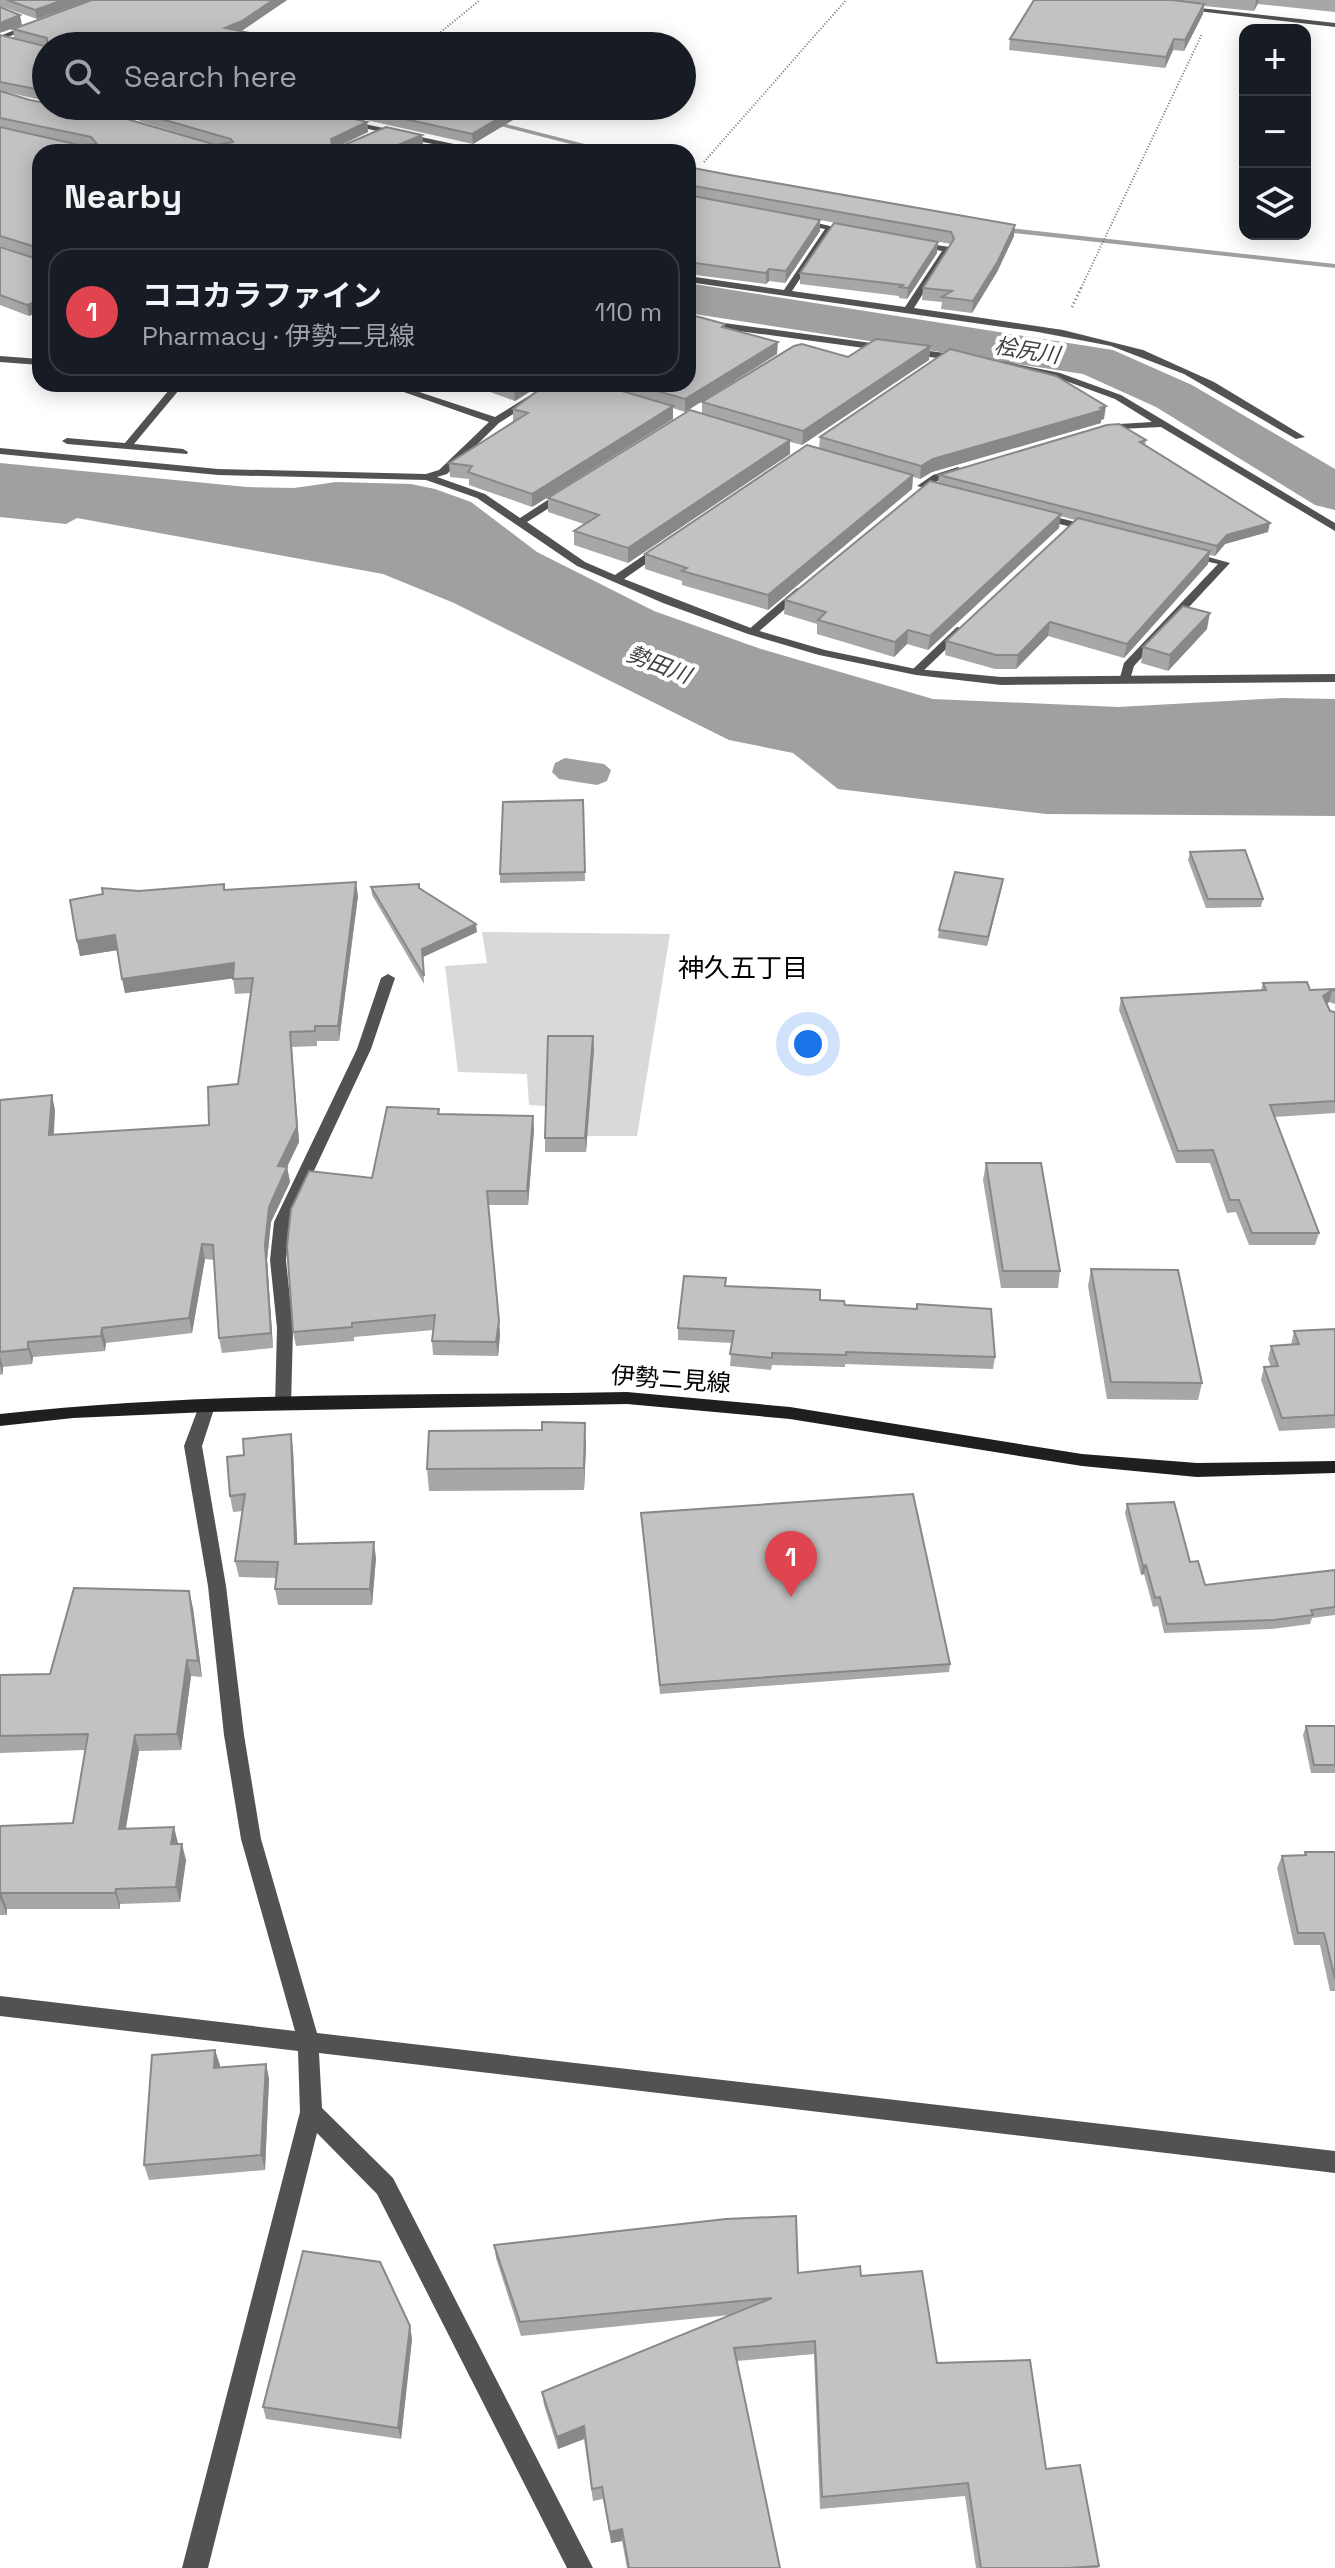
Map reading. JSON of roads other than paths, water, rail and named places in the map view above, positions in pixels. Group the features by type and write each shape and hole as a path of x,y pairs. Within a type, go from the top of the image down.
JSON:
{"main road":[{"name":"伊勢二見線","path":"0,1420 73,1412 207,1406 627,1398 790,1413 1082,1460 1197,1470 1335,1467"}],"street":[{"path":"1169,7 1335,25"},
{"path":"0,39 37,25 25,20"},
{"path":"0,39 15,43"},
{"path":"113,120 138,126"},
{"path":"123,122 128,120"},
{"path":"345,121 445,144"},
{"path":"355,144 385,131"},
{"path":"784,219 845,230"},
{"path":"786,293 830,227"},
{"path":"903,241 947,249 908,310"},
{"path":"696,280 1032,328 1117,345 1219,386 1300,437"},
{"path":"696,322 968,359"},
{"path":"804,346 817,337"},
{"path":"933,365 946,356"},
{"path":"0,359 32,361"},
{"path":"996,363 1057,375 1112,394 1335,528"},
{"path":"127,447 172,392"},
{"path":"410,392 496,421"},
{"path":"427,477 443,472 496,421 542,392"},
{"path":"1112,394 1118,418"},
{"path":"1089,432 1118,418 1162,424"},
{"path":"67,441 183,452"},
{"path":"0,451 218,472 427,477 481,496 558,551 616,579 752,632 823,653 916,672 1001,681 1335,678"},
{"path":"914,497 937,477 968,468"},
{"path":"907,482 941,491"},
{"path":"520,522 571,490"},
{"path":"1034,514 1100,531"},
{"path":"1062,535 1073,524"},
{"path":"616,579 678,537"},
{"path":"1125,681 1128,665 1225,563 1168,549"},
{"path":"752,632 810,583"},
{"path":"916,672 972,619"},
{"path":"283,1406 285,1328 278,1260 282,1222 364,1049 388,978"},
{"path":"195,2568 311,2112 308,2040 251,1839 236,1750 222,1653 217,1586 193,1446 207,1406"},
{"path":"0,2006 1335,2162"},
{"path":"311,2112 385,2186 580,2568"}],"water":[{"name":"勢田川","path":"0,463 247,487 294,488 336,482 411,484 435,489 471,502 537,552 654,611 761,649 933,699 1118,707 1282,698 1335,699 1335,816 1046,814 838,789 793,753 729,740 454,603 383,574 77,518 66,524 0,517"},
{"path":"565,758 604,764 611,770 607,781 597,785 559,779 552,772 555,763"}],"waterway":[{"path":"487,121 578,144"},
{"path":"999,229 1335,266"},
{"name":"桧尻川","path":"696,299 1095,361 1174,396 1335,493"}],"place":[{"name":"ココカラファイン","path":"791,1597"}],"district":[{"name":"神久五丁目","path":"743,968"}]}
